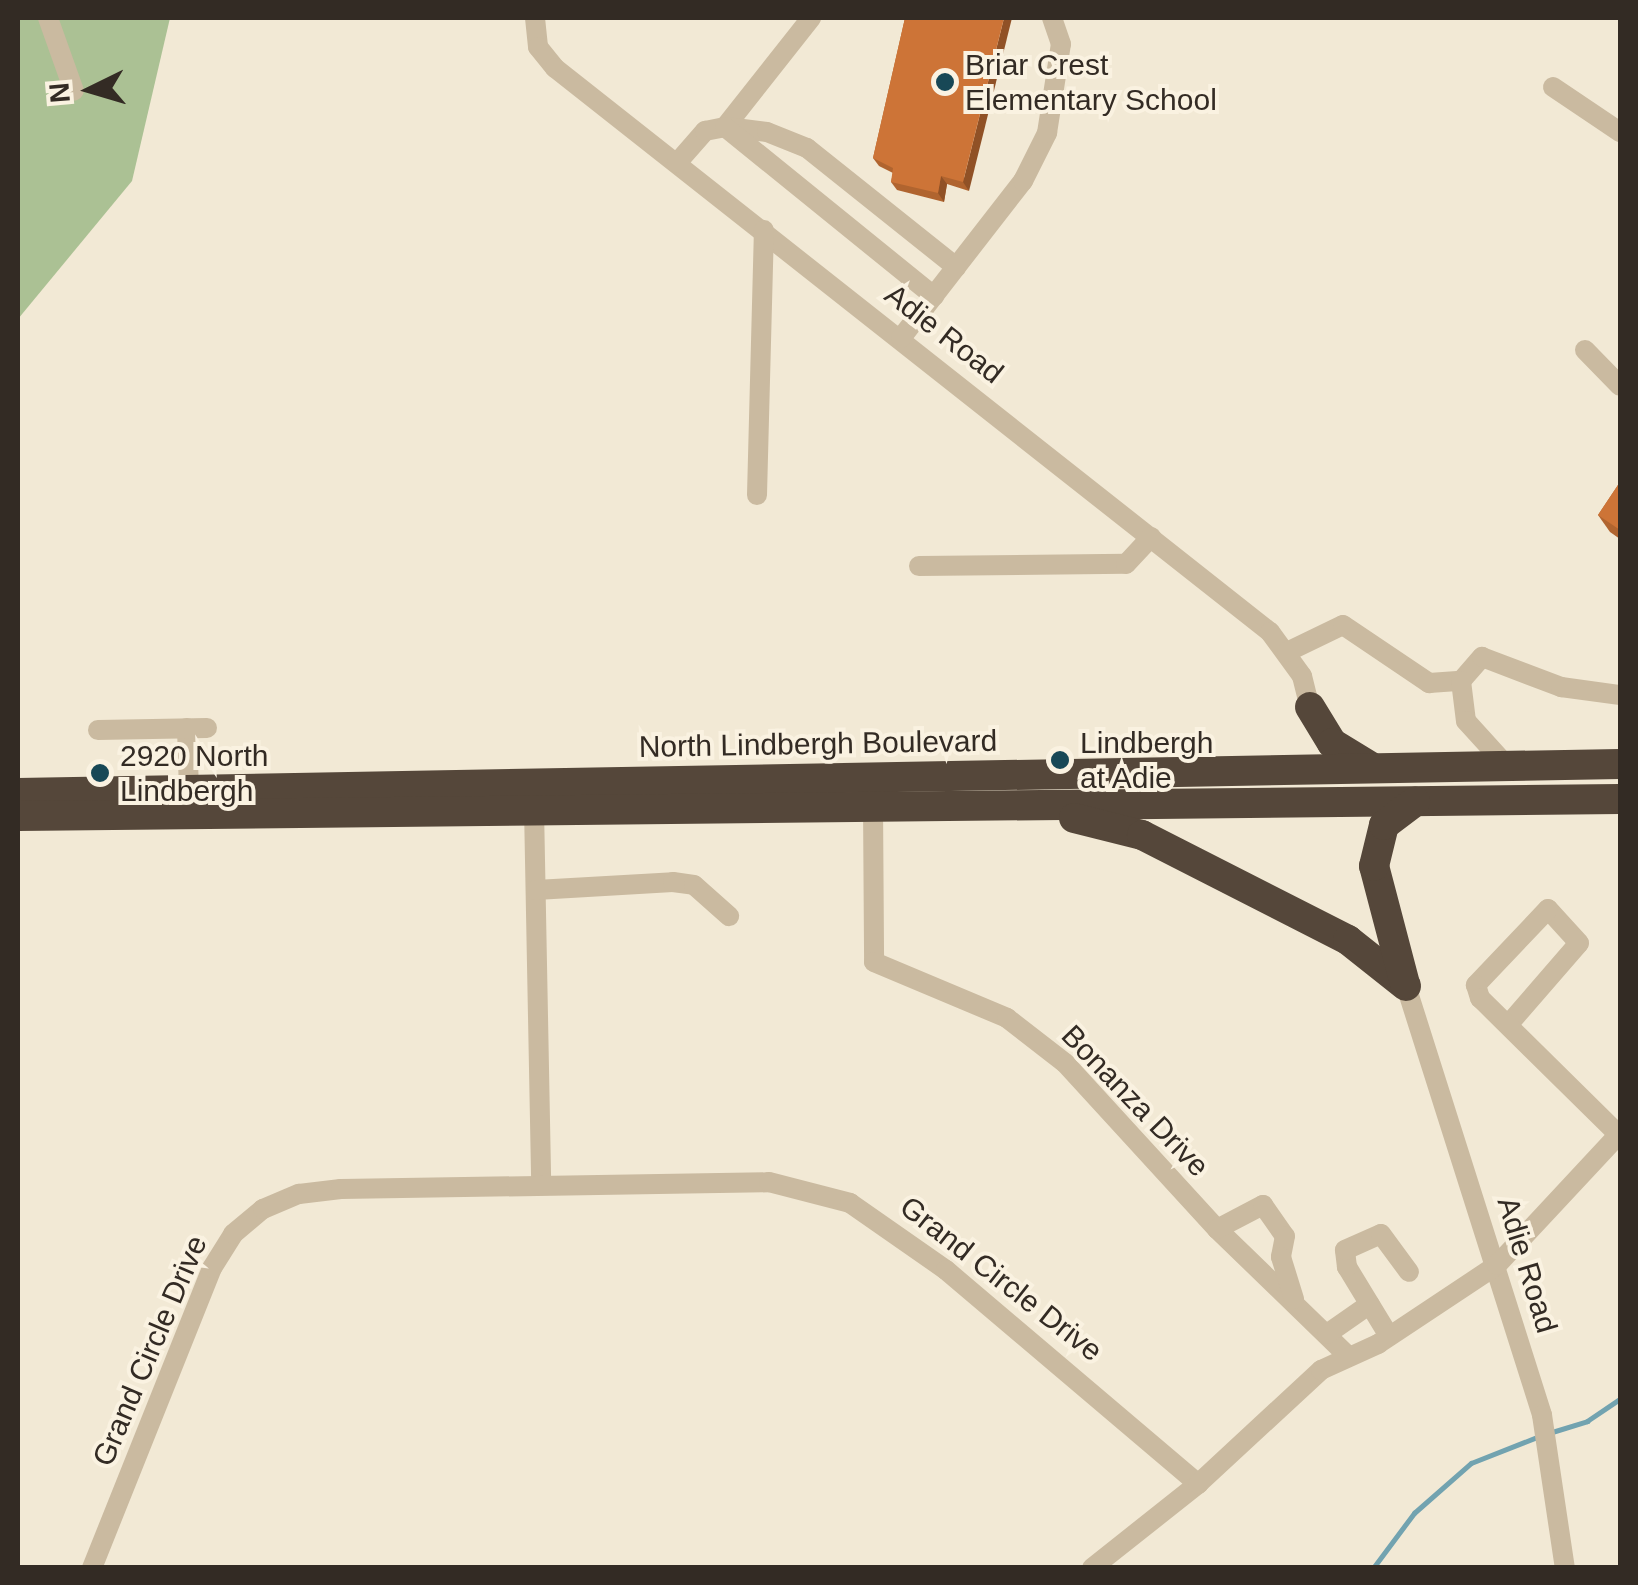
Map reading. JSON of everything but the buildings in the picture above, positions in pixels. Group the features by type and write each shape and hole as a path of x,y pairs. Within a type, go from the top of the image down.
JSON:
{"highway":[{"path":"1310,707 1332,744 1372,768"},
{"path":"1268,770 1303,744 1310,707"},
{"name":"North Lindbergh Boulevard","path":"18,793 1620,764"},
{"name":"North Lindbergh Boulevard","path":"18,816 873,804 1037,808 1620,798"},
{"path":"1406,986 1374,866 1384,825 1416,802"},
{"path":"1037,808 1142,835 1348,940 1406,986"}],"street":[{"path":"48,18 74,91"},
{"name":"Adie Road","path":"535,18 538,47 555,68 1151,536 1288,652 1310,707"},
{"path":"725,127 811,18"},
{"path":"900,338 1023,181 1047,134 1059,90 1061,44 1052,18"},
{"path":"1553,87 1620,132"},
{"path":"725,127 934,296"},
{"path":"677,162 705,131 725,127 767,132 807,148 956,267"},
{"path":"757,495 764,230"},
{"path":"1585,350 1620,386"},
{"path":"919,566 1126,564 1151,536"},
{"path":"1288,652 1343,625 1416,677 1460,680"},
{"path":"1460,680 1482,656 1561,686 1620,694"},
{"path":"1460,680 1466,722 1506,765"},
{"path":"98,730 197,728 189,790"},
{"name":"Bonanza Drive","path":"873,804 874,962 1006,1018 1065,1063 1216,1230 1294,1299 1347,1355"},
{"path":"534,808 541,1184"},
{"path":"536,890 672,882 694,885 728,916"},
{"path":"1092,1568 1198,1484 1320,1370 1390,1336 1496,1266 1620,1134 1480,998 1476,985 1548,908 1579,942 1508,1025"},
{"name":"Adie Road","path":"1406,986 1542,1415 1565,1568"},
{"name":"Grand Circle Drive","path":"92,1568 212,1268 248,1220 299,1194 541,1184 769,1182 850,1203 974,1292 1198,1484"},
{"path":"1216,1230 1264,1205 1286,1236 1281,1256 1294,1299"},
{"path":"1390,1336 1344,1258 1352,1243 1381,1234 1408,1272"},
{"path":"1327,1334 1370,1304"}],"green space":[{"path":"18,18 170,18 132,181 18,319"}],"waterway":[{"path":"1552,1432 1587,1421 1620,1399"},
{"path":"1373,1568 1414,1513 1471,1463 1542,1435"}],"place":[{"name":"Briar Crest Elementary School","path":"945,82"},
{"name":"Lindbergh at Adie","path":"1060,760"},
{"name":"2920 North Lindbergh","path":"100,773"}]}
